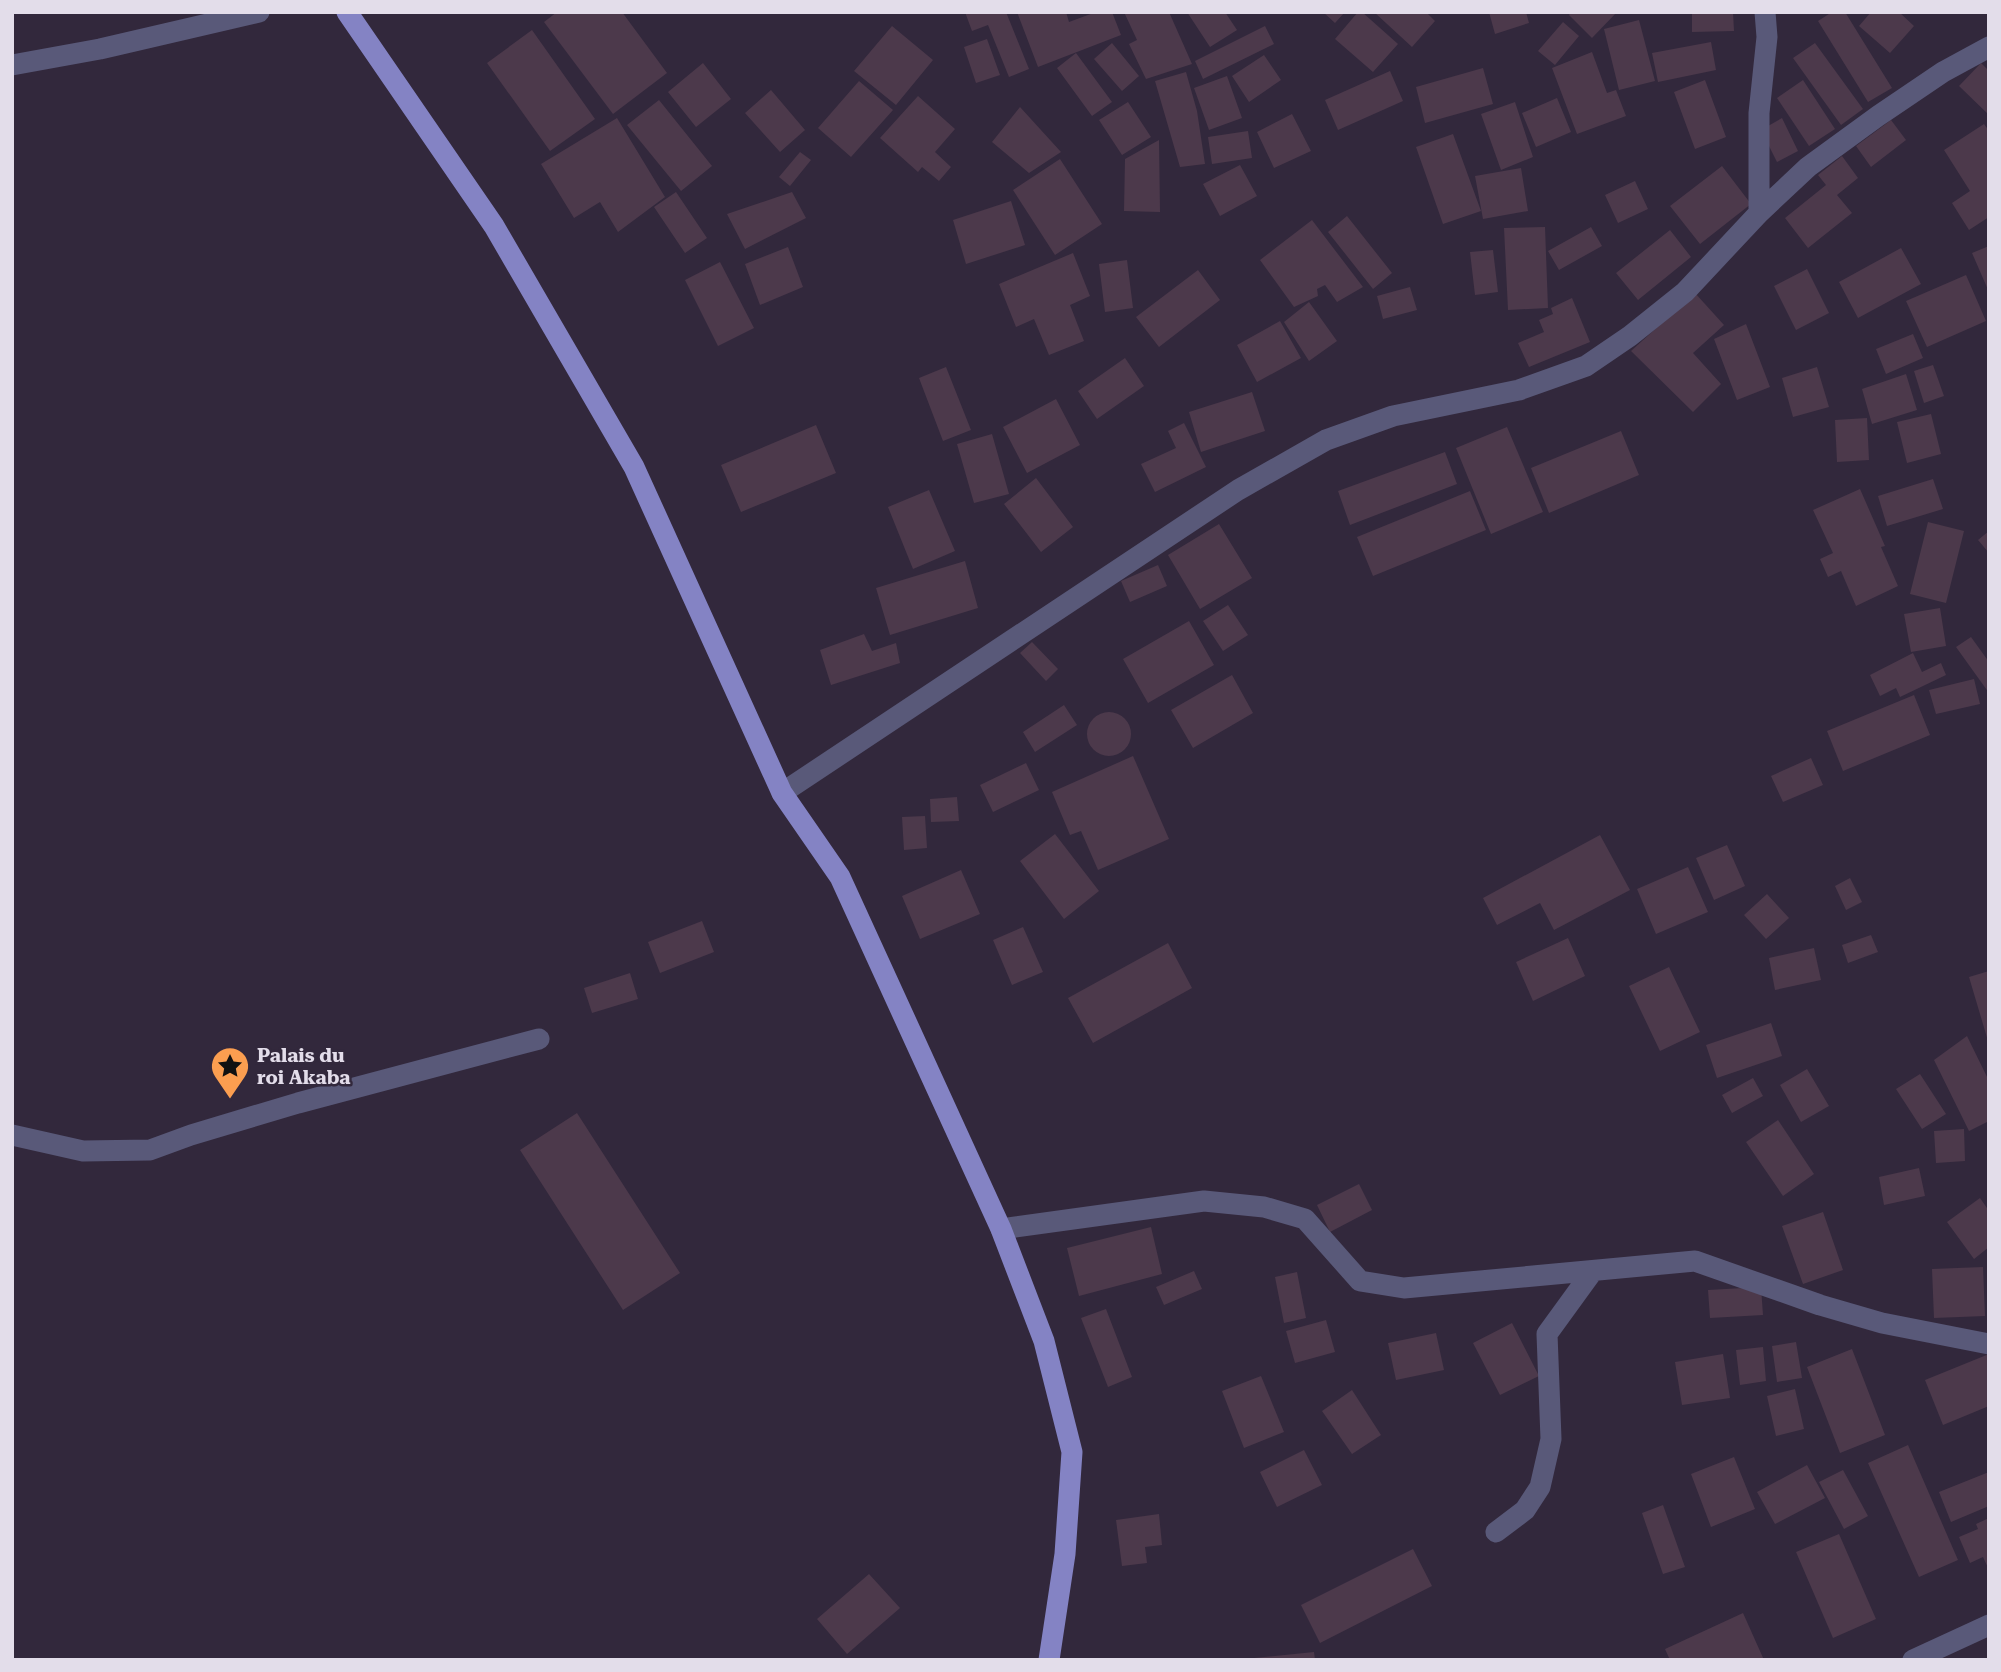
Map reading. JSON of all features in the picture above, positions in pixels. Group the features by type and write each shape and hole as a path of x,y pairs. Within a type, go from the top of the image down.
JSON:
{"main road":[{"path":"347,12 494,226 634,467 782,793 840,877 1001,1229 1044,1341 1072,1452 1065,1554 1049,1660"}],"street":[{"path":"12,65 100,49 259,12"},
{"path":"1759,213 1759,113 1767,37 1765,12"},
{"path":"782,793 1238,490 1326,440 1393,416 1519,390 1586,366 1630,336 1685,292 1759,213 1808,167 1943,72 1989,47"},
{"path":"12,1135 83,1151 150,1150 298,1103 539,1039"},
{"path":"1001,1229 1204,1201 1264,1207 1305,1219 1360,1281 1404,1288 1695,1261 1820,1305 1882,1323 1989,1344"},
{"path":"1496,1532 1525,1510 1540,1488 1551,1439 1547,1334 1592,1272"},
{"path":"1913,1660 1989,1625"}],"building":[{"path":"557,12 622,12 667,73 613,114 544,22"},
{"path":"965,12 1006,12 1029,69 1009,77 988,25 972,31"},
{"path":"1017,12 1066,12 1069,22 1096,12 1112,12 1121,35 1038,67"},
{"path":"1124,12 1169,12 1192,64 1146,79 1129,44 1137,40"},
{"path":"1187,12 1225,12 1237,30 1210,47"},
{"path":"1323,12 1345,12 1335,23"},
{"path":"1358,12 1362,12 1398,44 1373,72 1335,39"},
{"path":"1374,12 1426,12 1435,21 1412,47"},
{"path":"1489,12 1526,12 1529,23 1495,34"},
{"path":"1571,12 1617,12 1592,38 1569,15"},
{"path":"1692,12 1733,12 1734,31 1692,32"},
{"path":"1832,12 1845,12 1892,88 1868,102 1818,21"},
{"path":"1871,12 1899,12 1914,26 1890,53 1859,26"},
{"path":"1639,20 1655,81 1619,90 1604,29"},
{"path":"1563,22 1579,36 1555,65 1538,51"},
{"path":"892,26 933,60 896,105 854,71"},
{"path":"1265,26 1274,44 1203,79 1195,61"},
{"path":"532,30 595,119 550,151 487,63"},
{"path":"987,39 1000,75 976,83 964,47"},
{"path":"1711,42 1716,70 1658,82 1652,53"},
{"path":"1112,43 1139,76 1122,91 1094,59"},
{"path":"1815,43 1863,109 1841,125 1793,58"},
{"path":"1592,52 1607,93 1616,90 1626,116 1577,134 1552,68"},
{"path":"1076,53 1112,102 1092,116 1057,68"},
{"path":"1264,55 1281,80 1249,102 1232,76"},
{"path":"703,63 731,99 696,127 668,92"},
{"path":"1981,63 1989,71 1989,115 1959,86"},
{"path":"1483,68 1493,104 1425,123 1416,87"},
{"path":"1390,71 1403,101 1338,130 1325,100"},
{"path":"1186,72 1197,111 1205,164 1180,167 1155,81"},
{"path":"1227,76 1242,118 1209,130 1194,88"},
{"path":"1705,80 1726,137 1695,149 1674,92"},
{"path":"1803,80 1835,129 1809,146 1777,98"},
{"path":"859,81 893,110 851,157 818,128"},
{"path":"771,90 805,130 780,152 745,113"},
{"path":"918,96 955,129 935,152 951,167 939,181 922,167 918,172 880,138"},
{"path":"1557,98 1571,132 1536,147 1522,113"},
{"path":"659,100 712,166 681,191 627,125"},
{"path":"1128,102 1151,137 1122,155 1099,120"},
{"path":"1515,102 1533,157 1501,170 1481,114"},
{"path":"1020,107 1061,152 1029,173 992,142"},
{"path":"1292,114 1311,151 1274,168 1257,132"},
{"path":"617,118 665,197 618,232 600,202 574,218 541,164"},
{"path":"1782,118 1798,151 1777,162 1761,130"},
{"path":"1891,120 1906,140 1871,167 1856,146"},
{"path":"1984,124 1989,131 1989,217 1969,230 1952,203 1970,191 1944,150"},
{"path":"1248,131 1252,158 1212,164 1208,137"},
{"path":"1453,134 1481,211 1443,224 1416,147"},
{"path":"1159,140 1160,212 1124,211 1125,159"},
{"path":"800,152 811,160 790,186 779,177"},
{"path":"1842,156 1858,178 1837,195 1852,213 1808,248 1785,218 1826,185 1818,175"},
{"path":"1060,159 1102,224 1055,255 1013,190"},
{"path":"1240,165 1257,196 1220,216 1203,184"},
{"path":"1722,166 1751,204 1700,244 1670,206"},
{"path":"1521,168 1528,211 1483,219 1475,176"},
{"path":"1635,181 1648,209 1618,223 1605,195"},
{"path":"676,192 707,238 685,253 654,207"},
{"path":"792,192 806,218 745,249 727,214"},
{"path":"1011,201 1025,245 966,264 953,220"},
{"path":"1347,216 1392,273 1373,289 1328,232"},
{"path":"1312,220 1363,287 1337,302 1325,285 1317,289 1318,296 1294,307 1260,260"},
{"path":"1545,227 1548,308 1508,310 1504,228"},
{"path":"1591,227 1602,246 1559,270 1548,251"},
{"path":"1670,230 1691,257 1638,300 1616,273"},
{"path":"1989,246 1989,292 1972,253"},
{"path":"788,247 803,287 760,305 745,264"},
{"path":"1901,248 1921,284 1858,318 1839,282"},
{"path":"1493,250 1498,292 1475,295 1470,252"},
{"path":"1073,253 1090,296 1070,305 1084,341 1049,355 1034,319 1016,327 999,284"},
{"path":"1127,260 1133,308 1105,312 1099,264"},
{"path":"720,262 754,328 718,346 685,280"},
{"path":"1807,269 1829,313 1796,330 1774,286"},
{"path":"1198,270 1220,300 1159,347 1136,317"},
{"path":"1966,275 1986,321 1927,347 1906,301"},
{"path":"1410,287 1417,310 1383,319 1377,296"},
{"path":"1695,293 1724,325 1693,353 1721,384 1693,412 1631,351"},
{"path":"1572,298 1590,342 1529,367 1518,343 1544,332 1539,320 1553,314 1551,308"},
{"path":"1309,302 1337,341 1309,361 1284,322"},
{"path":"1280,321 1301,358 1257,382 1237,345"},
{"path":"1746,324 1770,387 1737,400 1714,339"},
{"path":"1913,334 1923,358 1886,374 1876,349"},
{"path":"1125,358 1144,386 1097,419 1078,391"},
{"path":"1933,365 1944,396 1924,403 1914,371"},
{"path":"946,367 971,430 943,441 919,378"},
{"path":"1817,367 1829,407 1793,417 1782,378"},
{"path":"1906,374 1917,410 1872,424 1862,389"},
{"path":"1252,392 1265,431 1201,452 1189,412"},
{"path":"1056,399 1080,445 1027,473 1003,427"},
{"path":"1931,414 1941,454 1907,463 1897,422"},
{"path":"1867,418 1869,460 1837,462 1835,420"},
{"path":"1184,423 1206,467 1155,492 1141,464 1176,448 1168,431"},
{"path":"816,425 836,473 741,512 721,465"},
{"path":"1507,427 1543,512 1491,534 1456,448"},
{"path":"1621,431 1639,475 1549,513 1531,468"},
{"path":"992,434 1009,494 974,503 957,444"},
{"path":"1445,452 1457,484 1350,525 1338,491"},
{"path":"1036,478 1073,527 1041,552 1004,504"},
{"path":"1933,479 1943,509 1887,526 1878,496"},
{"path":"1860,489 1885,546 1881,547 1898,586 1856,606 1841,571 1828,577 1820,559 1833,553 1813,510"},
{"path":"929,490 955,551 913,569 888,507"},
{"path":"1470,491 1486,530 1373,576 1357,537"},
{"path":"1928,522 1964,531 1946,603 1910,594"},
{"path":"1219,524 1252,578 1200,609 1168,555"},
{"path":"1989,531 1989,553 1978,540"},
{"path":"965,561 978,608 890,635 876,588"},
{"path":"1158,565 1167,586 1130,602 1121,581"},
{"path":"1228,605 1248,635 1223,651 1203,621"},
{"path":"1940,608 1946,646 1911,652 1904,614"},
{"path":"1189,621 1214,665 1148,703 1123,659"},
{"path":"864,634 872,651 896,643 900,663 831,685 820,650"},
{"path":"1971,637 1989,662 1989,693 1956,647"},
{"path":"1032,642 1058,669 1046,681 1020,653"},
{"path":"1913,653 1922,672 1941,663 1946,675 1900,697 1896,688 1880,696 1870,675"},
{"path":"1232,675 1253,713 1193,748 1171,710"},
{"path":"1974,679 1980,704 1936,714 1929,690"},
{"path":"1914,695 1930,735 1843,771 1827,731"},
{"path":"1064,705 1077,725 1035,752 1023,732"},
{"path":"1109,712 1125,718 1131,734 1125,750 1109,756 1093,750 1087,734 1093,718"},
{"path":"1133,756 1169,839 1098,870 1081,831 1070,835 1052,792"},
{"path":"1811,758 1823,785 1783,802 1771,776"},
{"path":"1026,763 1039,790 993,812 980,785"},
{"path":"957,797 959,821 931,822 930,799"},
{"path":"925,816 927,848 904,850 902,817"},
{"path":"1055,834 1099,891 1064,919 1020,861"},
{"path":"1600,835 1630,890 1554,930 1540,903 1497,925 1483,898"},
{"path":"1727,845 1745,886 1714,900 1696,858"},
{"path":"1688,867 1708,912 1656,934 1637,889"},
{"path":"961,870 980,914 920,939 902,896"},
{"path":"1850,878 1862,902 1846,910 1835,886"},
{"path":"1767,894 1789,918 1766,939 1744,915"},
{"path":"702,921 714,952 660,973 648,942"},
{"path":"1023,927 1043,972 1012,985 993,940"},
{"path":"1871,935 1878,952 1848,963 1842,945"},
{"path":"1568,938 1585,976 1533,1001 1516,962"},
{"path":"1168,943 1192,988 1093,1043 1068,998"},
{"path":"1814,948 1821,980 1775,990 1769,958"},
{"path":"1669,967 1700,1032 1660,1051 1629,986"},
{"path":"1989,971 1989,1041 1988,1041 1969,977"},
{"path":"630,973 638,999 592,1013 584,988"},
{"path":"1771,1023 1782,1056 1717,1078 1706,1045"},
{"path":"1967,1036 1989,1081 1989,1121 1969,1131 1934,1060"},
{"path":"1807,1069 1829,1106 1801,1122 1780,1085"},
{"path":"1920,1074 1946,1114 1922,1129 1896,1089"},
{"path":"1753,1078 1763,1096 1732,1113 1722,1095"},
{"path":"577,1113 680,1273 623,1310 520,1150"},
{"path":"1778,1120 1814,1174 1783,1196 1746,1142"},
{"path":"1964,1129 1965,1161 1936,1163 1934,1131"},
{"path":"1919,1168 1925,1196 1884,1205 1879,1177"},
{"path":"1359,1184 1372,1210 1330,1232 1317,1205"},
{"path":"1980,1198 1989,1211 1989,1247 1974,1259 1947,1222"},
{"path":"1823,1212 1843,1270 1803,1284 1782,1226"},
{"path":"1151,1227 1162,1274 1079,1296 1067,1248"},
{"path":"1983,1267 1985,1316 1934,1318 1932,1269"},
{"path":"1194,1271 1202,1289 1164,1305 1156,1287"},
{"path":"1297,1272 1306,1318 1284,1323 1275,1277"},
{"path":"1761,1287 1763,1315 1710,1318 1708,1290"},
{"path":"1106,1309 1132,1377 1108,1387 1081,1318"},
{"path":"1326,1320 1335,1352 1295,1363 1286,1331"},
{"path":"1512,1323 1539,1376 1500,1395 1473,1343"},
{"path":"1436,1333 1444,1370 1396,1380 1388,1343"},
{"path":"1796,1342 1802,1378 1777,1382 1772,1346"},
{"path":"1763,1347 1766,1381 1740,1385 1736,1350"},
{"path":"1852,1349 1885,1435 1840,1453 1807,1367"},
{"path":"1723,1354 1730,1398 1682,1405 1675,1362"},
{"path":"1989,1354 1989,1406 1943,1425 1925,1380"},
{"path":"1261,1376 1284,1432 1244,1448 1222,1391"},
{"path":"1795,1389 1804,1429 1776,1436 1767,1396"},
{"path":"1352,1390 1381,1435 1352,1454 1322,1411"},
{"path":"1908,1445 1958,1560 1919,1577 1868,1463"},
{"path":"1304,1450 1322,1485 1277,1507 1260,1472"},
{"path":"1734,1457 1755,1509 1711,1527 1691,1474"},
{"path":"1807,1465 1825,1498 1775,1524 1757,1492"},
{"path":"1843,1470 1868,1516 1844,1529 1819,1482"},
{"path":"1989,1472 1989,1506 1951,1522 1939,1492"},
{"path":"1663,1505 1685,1567 1663,1574 1642,1513"},
{"path":"1159,1514 1162,1545 1145,1547 1147,1563 1122,1566 1116,1520"},
{"path":"1989,1518 1989,1570 1983,1557 1970,1563 1959,1537 1978,1529 1976,1524"},
{"path":"1839,1534 1876,1619 1833,1638 1796,1552"},
{"path":"1413,1549 1432,1586 1320,1643 1301,1605"},
{"path":"869,1574 900,1608 847,1654 817,1619"},
{"path":"1743,1613 1764,1660 1670,1660 1665,1649"},
{"path":"1314,1652 1315,1660 1254,1660 1254,1658"}],"place":[{"name":"Palais du roi Akaba","path":"230,1100"}]}
